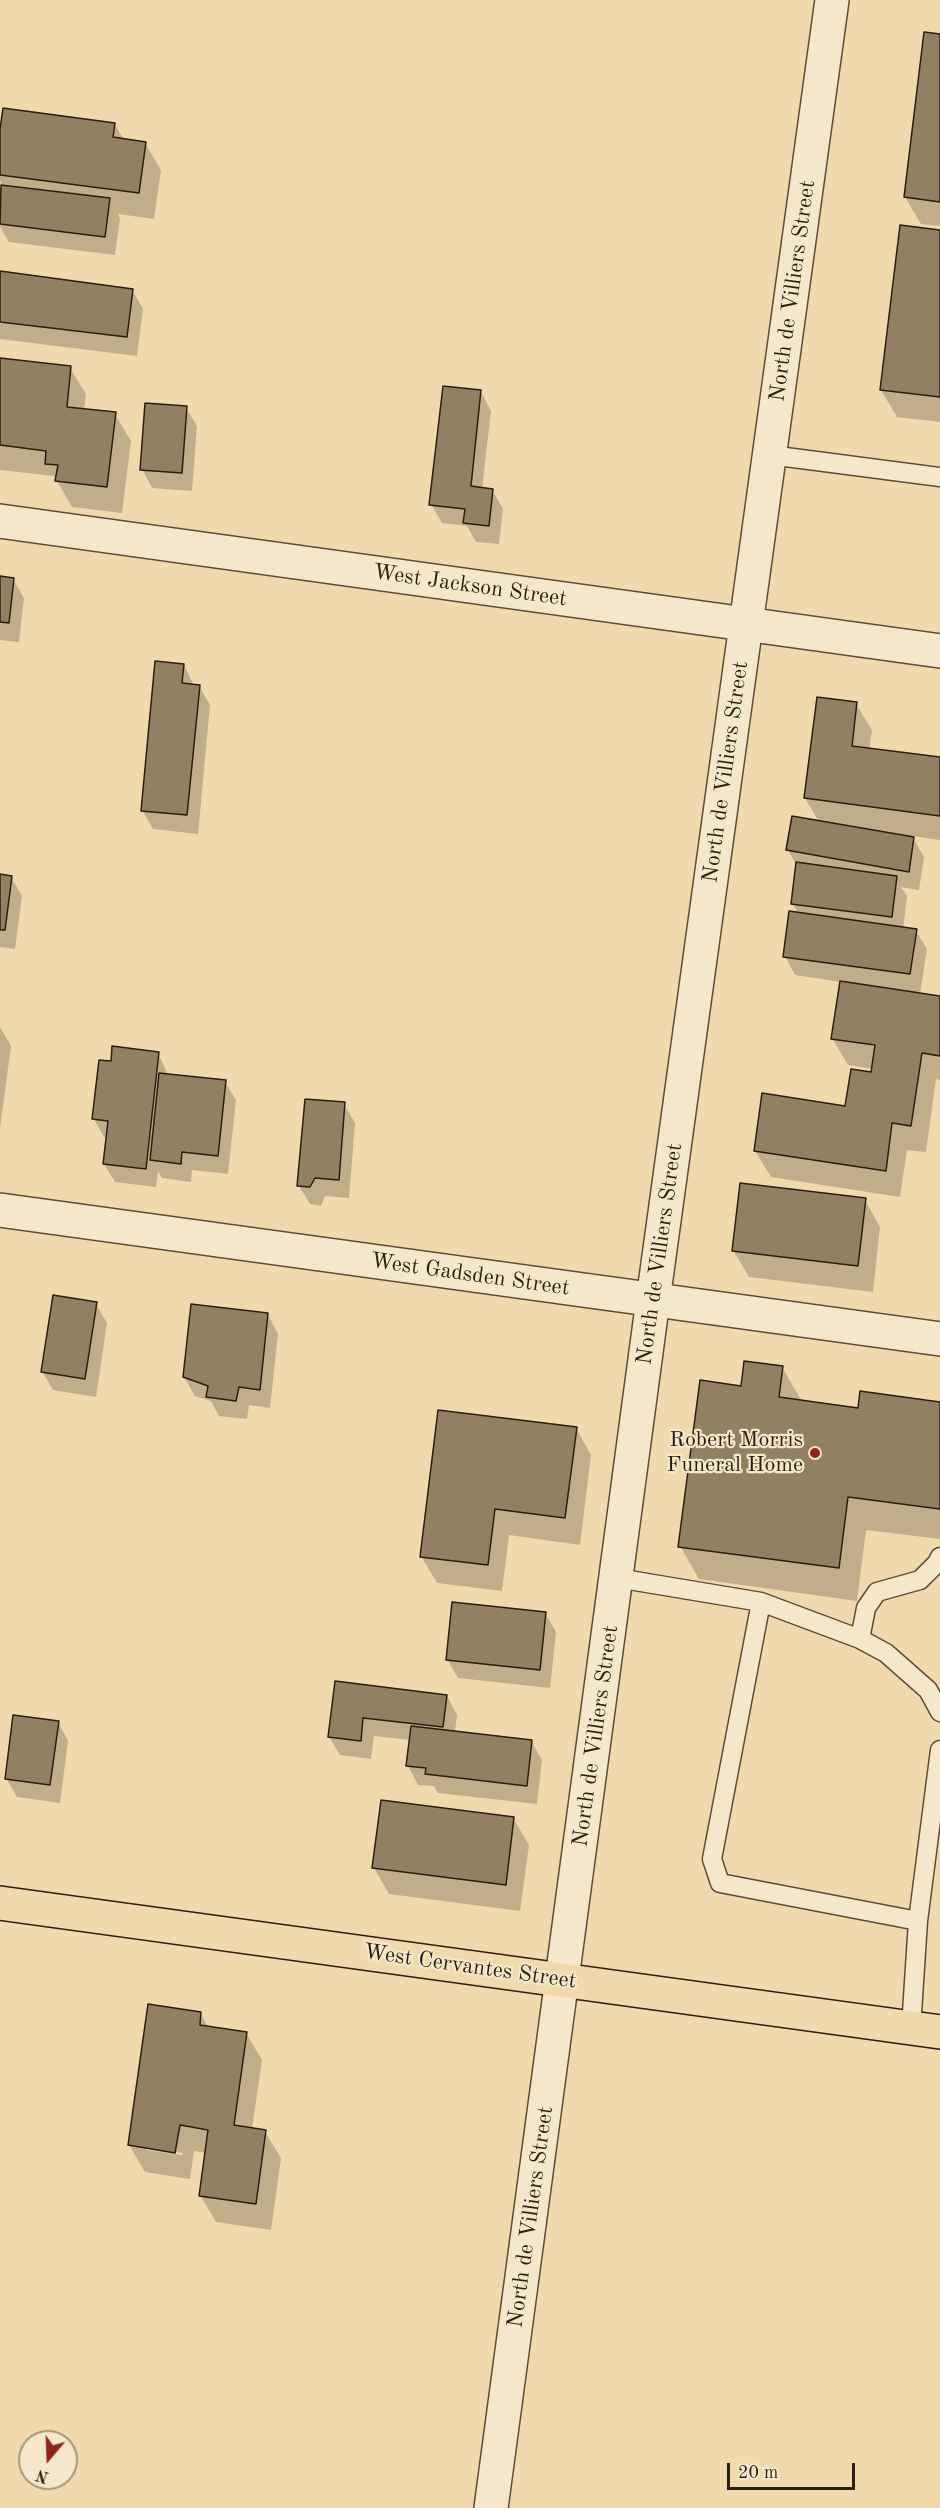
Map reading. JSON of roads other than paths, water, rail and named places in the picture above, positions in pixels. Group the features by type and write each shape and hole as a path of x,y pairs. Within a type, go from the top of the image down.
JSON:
{"main road":[{"name":"West Cervantes Street","path":"0,1903 925,2030"}],"street":[{"name":"North de Villiers Street","path":"491,2508 653,1300 832,0"},
{"name":"West Jackson Street","path":"0,521 940,651"},
{"name":"West Gadsden Street","path":"0,1210 940,1339"}],"lane":[{"path":"770,455 940,477"},
{"path":"860,1640 866,1608 877,1592 920,1580 940,1557"},
{"path":"617,1578 761,1602 860,1640 886,1653 928,1690 940,1712"},
{"path":"761,1602 712,1859 720,1883 918,1921"},
{"path":"925,2030 918,1921 940,1750"}],"place":[{"name":"Robert Morris Funeral Home","path":"815,1453"}]}
